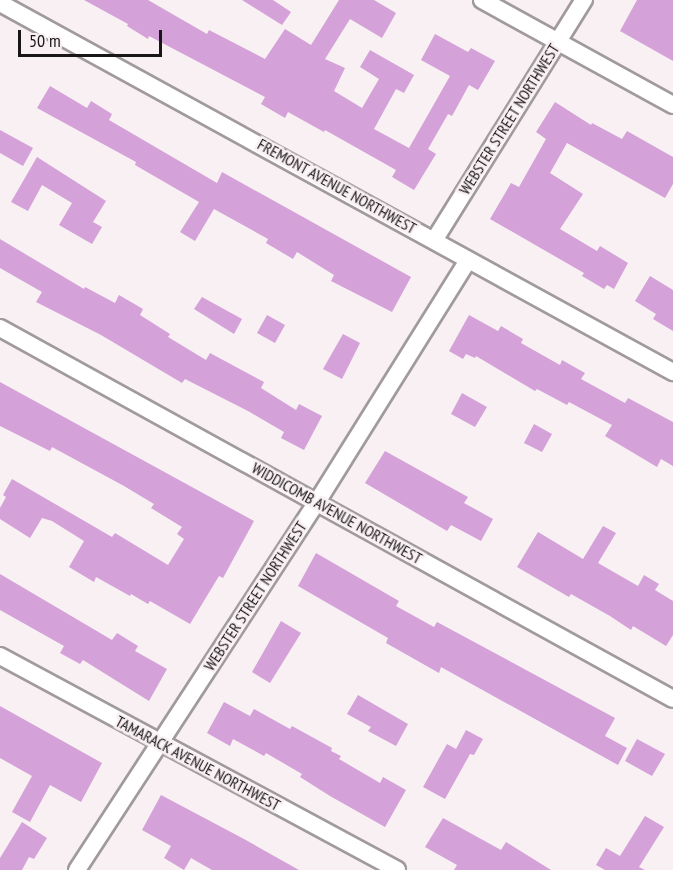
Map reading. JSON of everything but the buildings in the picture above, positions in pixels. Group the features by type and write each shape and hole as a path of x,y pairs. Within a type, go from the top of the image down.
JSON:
{"street":[{"path":"482,0 673,105"},
{"name":"WEBSTER STREET NORTHWEST","path":"435,239 584,0"},
{"name":"FREMONT AVENUE NORTHWEST","path":"0,3 435,239 468,260 673,372"},
{"name":"WEBSTER STREET NORTHWEST","path":"77,870 316,502 468,260"},
{"name":"WIDDICOMB AVENUE NORTHWEST","path":"0,328 673,699"},
{"name":"TAMARACK AVENUE NORTHWEST","path":"0,656 397,870"}]}
